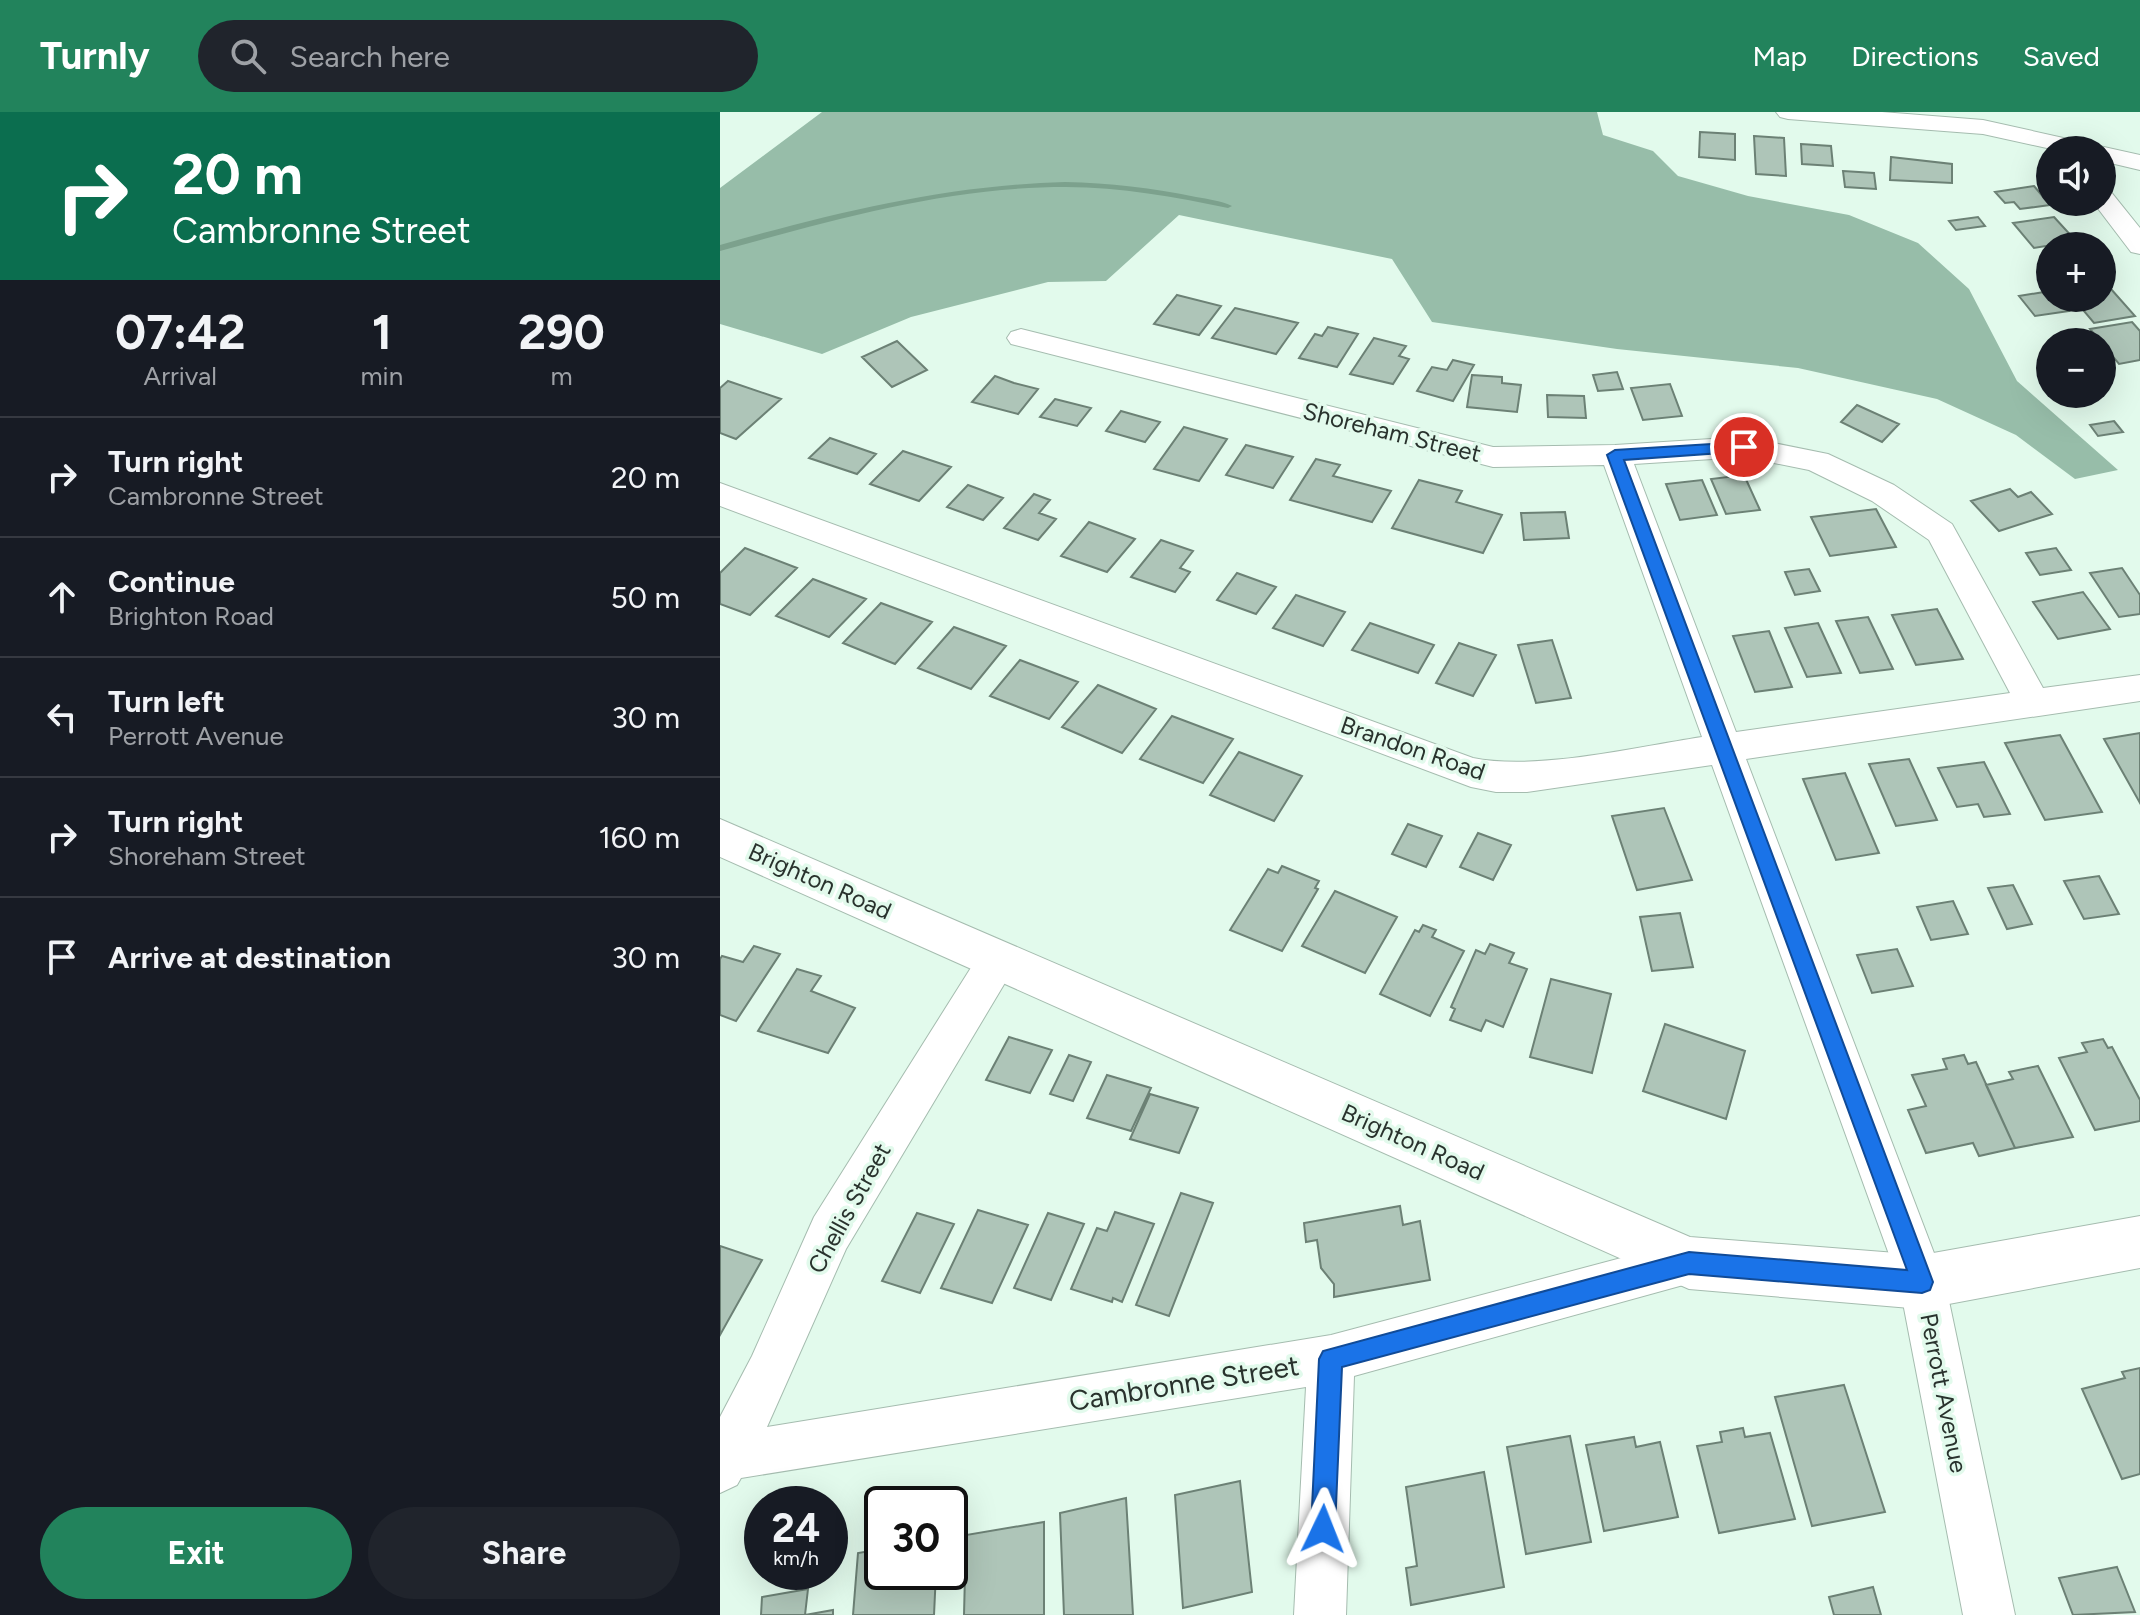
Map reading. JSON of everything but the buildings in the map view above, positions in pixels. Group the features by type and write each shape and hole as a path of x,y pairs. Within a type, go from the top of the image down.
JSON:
{"street":[{"path":"1788,112 1983,127 2036,140"},
{"path":"2116,157 2140,163"},
{"path":"2116,215 2140,246"},
{"name":"Shoreham Street","path":"1021,338 1493,457 1615,455 1744,447 1817,461 1883,493 1941,532 2033,703"},
{"name":"Perrott Avenue","path":"1615,455 1922,1282 1989,1615"},
{"name":"Brandon Road","path":"720,494 1471,772 1496,777 1527,777 2140,688"},
{"name":"Brighton Road","path":"720,837 1689,1263 1922,1282 2140,1242"},
{"name":"Chellis Street","path":"722,1460 769,1373 830,1233 998,959"},
{"name":"Cambronne Street","path":"722,1460 1331,1359 1689,1263"},
{"path":"1320,1615 1331,1359"}],"green space":[{"path":"822,112 1597,112 1603,135 1653,151 1678,176 1748,196 1849,215 1918,243 1969,289 2017,381 2036,398 2036,408 2048,408 2118,470 2075,479 2016,435 1937,399 1798,368 1617,349 1432,322 1392,259 1179,215 1106,281 1048,282 911,317 822,354 720,324 720,188"}],"waterway":[{"path":"720,248 879,207 1001,188 1065,184 1112,187 1159,192 1228,206"}],"route":[{"path":"1323,1529 1331,1359 1689,1263 1922,1282 1615,455 1744,447"}]}
